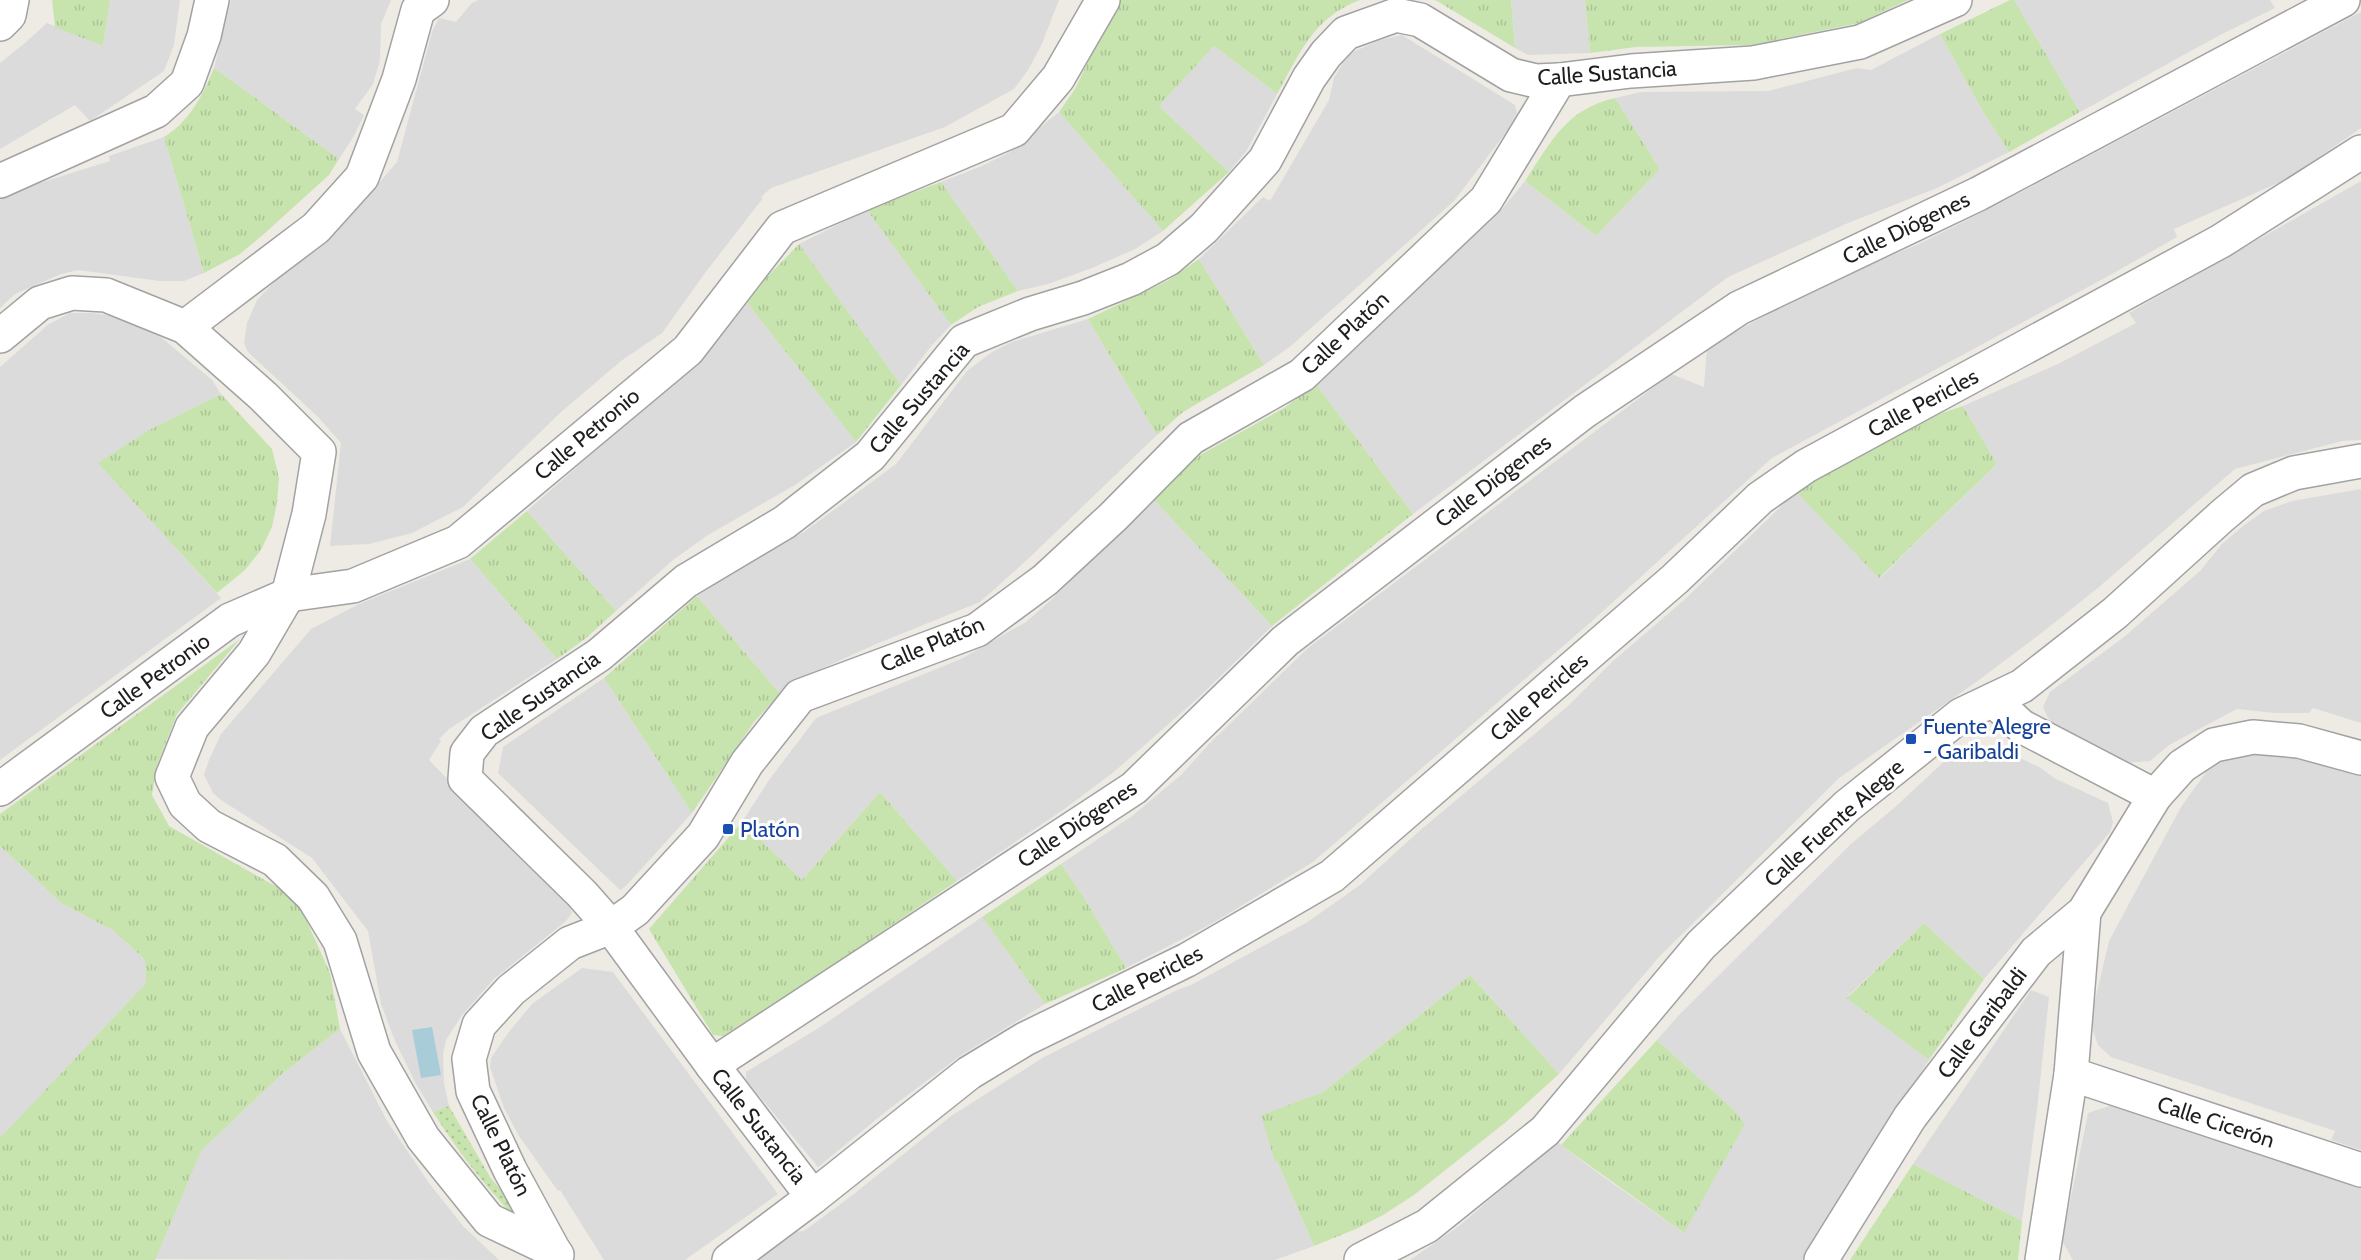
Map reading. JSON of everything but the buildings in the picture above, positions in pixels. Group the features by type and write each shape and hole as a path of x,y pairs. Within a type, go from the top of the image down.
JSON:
{"street":[{"path":"0,24 9,15 12,0"},
{"path":"0,181 156,111 187,83 204,36 212,0"},
{"path":"185,327 316,228 362,177 399,80 418,10 432,0"},
{"name":"Calle Petronio","path":"0,789 230,620 288,595 353,586 458,542 688,350 782,228 1014,129 1058,78 1103,0"},
{"name":"Calle Sustancia","path":"813,1197 611,927 582,894 465,779 466,753 484,731 599,655 686,581 785,522 870,456 964,341 1030,314 1083,298 1131,279 1168,259 1204,228 1265,160 1309,78 1326,54 1346,33 1396,15 1420,20 1511,75 1536,81 1559,80 1631,71 1753,63 1860,42 1955,0"},
{"name":"Calle Diógenes","path":"712,1065 1134,788 1285,641 1585,411 1739,308 1978,194 2343,0"},
{"name":"Calle Platón","path":"557,1256 510,1170 473,1091 469,1059 479,1025 511,990 570,943 611,927 635,910 703,836 747,763 800,696 977,630 1045,580 1113,517 1191,438 1302,375 1486,200 1559,80"},
{"name":"Calle Pericles","path":"729,1260 813,1197 969,1073 1025,1040 1187,960 1332,876 1675,579 1760,498 1806,466 2221,241 2361,152"},
{"path":"0,336 40,303 72,293 106,295 185,327 263,396 319,452 309,514 288,595 254,653 192,727 172,777 185,804 209,826 275,860 313,897 340,941 374,1052 423,1138 489,1220 557,1256"},
{"name":"Calle Fuente Alegre","path":"1360,1260 1427,1226 1545,1131 1701,945 1847,806 1961,715 2022,686 2115,613 2253,490 2294,473 2361,461"},
{"path":"1993,700 2021,726 2155,796"},
{"name":"Calle Garibaldi","path":"1821,1260 1910,1117 2036,952 2084,912 2155,796 2182,766 2214,745 2253,737 2299,741 2361,758"},
{"path":"2042,1260 2071,1074 2084,912"},
{"name":"Calle Cicerón","path":"2071,1074 2361,1170"}],"shaded area":[{"path":"110,0 180,0 174,45 164,71 90,121 75,105 0,149 0,63 47,23 103,46"},
{"path":"231,0 391,0 381,24 380,60 373,84 355,109 364,115 339,159 214,68"},
{"path":"478,0 1059,0 1041,46 1014,89 945,127 771,188 761,197 763,198 662,333 621,361 561,412 463,507 412,533 369,544 330,546 341,443 318,417 248,352 244,343 247,323 257,300 281,275 353,213 397,162 432,32 439,18 456,22 472,3"},
{"path":"1511,0 1585,0 1590,53 1528,55 1515,48"},
{"path":"2014,0 2270,0 2275,8 2220,35 2080,112"},
{"path":"2361,12 2361,128 2287,179 2174,229 2177,237 1772,458 1591,622 1313,862 1213,923 1126,968 1061,864 1132,816 1181,775 1210,743 1308,648 1671,374 1704,387 1707,347 1830,281 1919,244 1991,208"},
{"path":"1940,34 1982,110 2009,152 1937,188 1848,223 1728,277 1413,514 1316,384 1504,207 1525,181 1596,236 1660,169 1615,98 1641,92 1768,91 1857,68 1871,70"},
{"path":"1402,35 1515,105 1517,113 1510,127 1454,201 1292,345 1264,365 1199,259 1263,197 1270,201 1329,100 1334,78 1344,61 1353,52 1380,40"},
{"path":"1214,46 1277,94 1247,150 1229,172 1159,106"},
{"path":"1059,112 1163,231 1135,249 1092,268 1048,284 1018,291 941,182 1010,152"},
{"path":"164,137 204,273 184,281 160,281 78,270 61,274 15,294 0,308 0,199 14,191 110,161 109,156"},
{"path":"2361,181 2361,440 2342,441 2235,469 2099,587 2044,631 1979,680 1839,778 1659,957 1559,1074 1470,975 1323,1092 1262,1115 1275,1161 1277,1161 1314,1246 1275,1260 756,1260 794,1232 804,1231 951,1116 1044,1057 1191,985 1306,923 1360,885 1417,833 1568,706 1612,662 1684,600 1796,492 1880,578 1997,464 1963,406 2060,363 2136,323 2129,313"},
{"path":"867,210 951,325 901,385 799,244"},
{"path":"745,300 856,442 795,485 708,535 673,560 616,611 527,511 640,411"},
{"path":"70,313 92,313 130,319 150,328 212,380 221,394 149,430 99,463 221,598 0,760 0,367 49,324"},
{"path":"1088,319 1157,435 980,602 876,644 799,679 780,694 697,596 742,566 804,532 896,464 967,371 992,352 1012,342"},
{"path":"2361,489 2361,723 2313,708 2309,713 2276,713 2237,709 2169,745 2150,761 2125,763 2052,726 2043,707 2050,692 2124,637 2201,570 2222,544 2243,526 2264,511 2292,501"},
{"path":"1153,499 1272,626 1197,699 1115,771 1063,810 957,881 880,792 802,880 742,822 769,780 816,718 961,659 1026,622"},
{"path":"470,559 557,659 449,729 439,739 441,741 429,760 568,902 572,913 566,921 494,979 462,1015 446,1040 443,1054 444,1083 449,1106 433,1112 395,1041 381,1004 368,931 312,858 221,800 213,793 204,775 221,734 311,629 359,604"},
{"path":"604,678 692,813 620,890 498,773 503,747"},
{"path":"1962,745 2003,750 2039,767 2056,779 2108,803 2113,822 2110,832 1984,979 1924,923 1847,997 1929,1060 1802,1260 1410,1260 1459,1226 1557,1142 1684,1233 1733,1109 1657,1040 1678,1016 1851,844"},
{"path":"2249,753 2284,755 2361,773 2361,1150 2331,1140 2335,1131 2111,1057 2098,1045 2093,1030 2092,1013 2109,941 2181,807 2207,771 2226,758"},
{"path":"0,846 61,903 114,931 145,960 146,983 2,1137 0,1135"},
{"path":"982,917 1045,1004 960,1056 889,1109 818,1167 746,1080 746,1072 817,1029"},
{"path":"582,968 613,972 778,1194 685,1260 604,1260 560,1190 558,1191 519,1136 504,1108 490,1067 491,1058 532,1004"},
{"path":"2031,990 2049,997 2022,1221 1913,1164"},
{"path":"340,1029 387,1121 429,1183 463,1226 499,1260 154,1259 201,1151 282,1074"},
{"path":"2112,1105 2361,1188 2361,1260 2073,1260 2062,1241 2088,1113"}],"green space":[{"path":"52,0 110,0 103,46 55,27"},
{"path":"1118,0 1360,0 1330,17 1309,38 1277,94 1214,46 1159,106 1229,172 1163,231 1059,112 1075,89"},
{"path":"1434,0 1511,0 1515,48 1437,1"},
{"path":"1585,0 1908,0 1859,23 1751,45 1636,47 1590,53"},
{"path":"2014,0 2080,112 2009,152 1982,110 1940,34"},
{"path":"214,68 339,159 329,175 265,233 240,254 204,273 164,137 188,116"},
{"path":"1615,98 1660,169 1596,236 1525,181 1561,129 1584,110"},
{"path":"941,182 1018,291 978,307 951,325 867,210"},
{"path":"799,244 901,385 856,442 745,300"},
{"path":"1199,259 1264,365 1183,412 1157,435 1088,319 1167,281"},
{"path":"1316,384 1413,514 1272,626 1153,499 1200,455 1284,408"},
{"path":"221,394 272,449 279,478 272,527 261,550 245,570 217,593 98,463 149,430"},
{"path":"1963,406 1997,464 1879,578 1796,492 1866,451 1942,413"},
{"path":"527,511 616,611 585,639 557,659 470,559"},
{"path":"697,596 780,694 754,722 692,813 604,678"},
{"path":"240,639 177,714 157,765 152,795 169,826 277,887 301,908 330,973 340,1029 282,1074 201,1151 155,1260 0,1260 0,1135 2,1136 146,983 145,960 114,931 61,903 0,846 0,814"},
{"path":"880,792 957,881 723,1036 713,1035 649,929 742,822 802,880"},
{"path":"1061,864 1126,968 1045,1004 982,917"},
{"path":"1924,923 1984,979 1929,1060 1847,998"},
{"path":"1470,975 1559,1074 1506,1122 1414,1195 1356,1229 1314,1246 1277,1161 1275,1162 1261,1115 1323,1092"},
{"path":"1657,1040 1733,1109 1745,1124 1684,1233 1561,1145"},
{"path":"449,1106 490,1177 514,1206 514,1216 471,1166 433,1112"},
{"path":"1913,1164 2022,1221 2018,1260 1850,1260"}],"water":[{"path":"432,1027 441,1075 421,1078 412,1030"}],"place":[{"name":"Fuente Alegre - Garibaldi","path":"1911,739"},
{"name":"Platón","path":"728,829"}]}
